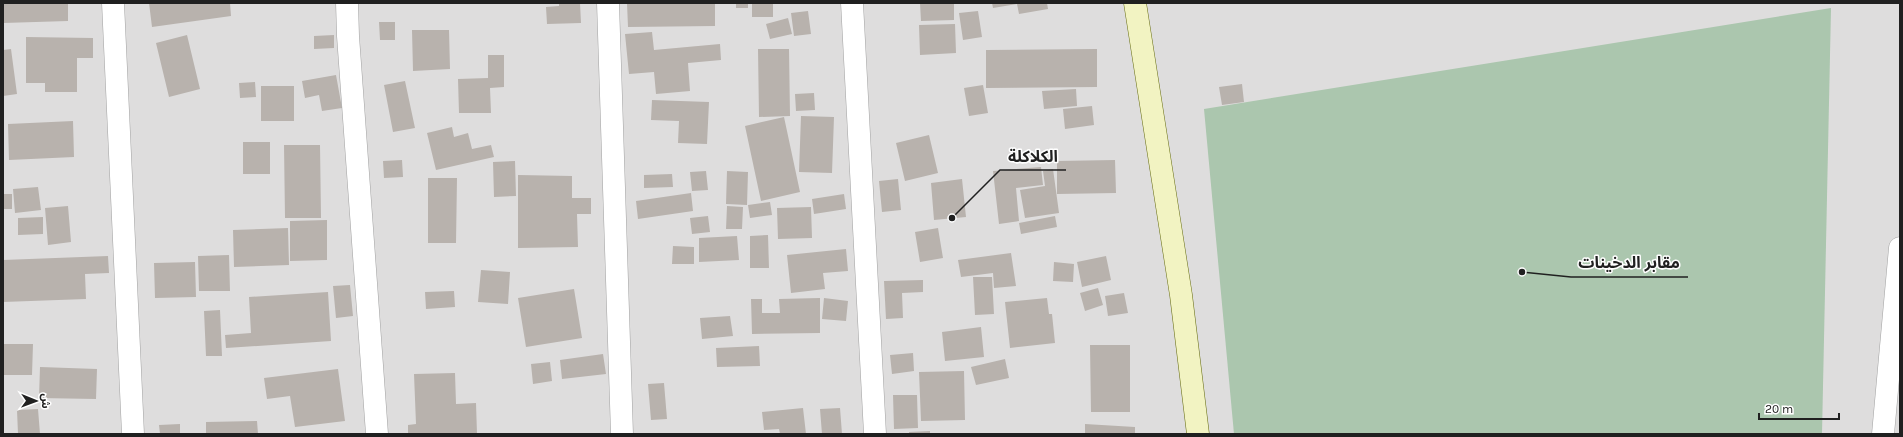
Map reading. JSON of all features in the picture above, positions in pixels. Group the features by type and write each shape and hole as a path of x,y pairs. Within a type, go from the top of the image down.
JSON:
{"street":[{"path":"113,3 133,434"},
{"path":"347,3 348,36 377,434"},
{"path":"608,3 622,434"},
{"path":"852,3 875,434"},
{"path":"1135,3 1181,295 1198,434"},
{"path":"1900,248 1883,434 1900,434"}],"shaded area":[{"path":"3,3 1900,3 1900,434 3,434"}],"green space":[{"path":"1831,8 1822,434 1234,434 1204,109"}],"building":[{"path":"3,3 68,3 68,21 3,23"},
{"path":"149,3 230,3 231,16 152,27"},
{"path":"559,3 580,3 581,23 547,24 546,7 559,6"},
{"path":"627,3 715,3 715,26 628,27"},
{"path":"736,3 748,3 748,8 736,8"},
{"path":"752,3 773,3 773,17 752,17"},
{"path":"920,3 954,3 954,20 921,21"},
{"path":"992,3 1047,3 1048,9 1019,14 1017,4 993,8"},
{"path":"808,11 811,34 794,36 791,13"},
{"path":"978,11 982,37 963,40 959,13"},
{"path":"788,18 792,34 770,39 766,24"},
{"path":"379,22 395,22 395,40 380,40"},
{"path":"955,24 956,53 920,55 919,25"},
{"path":"412,30 449,30 450,69 413,71"},
{"path":"652,32 654,50 720,44 721,60 688,63 690,91 656,94 654,72 629,74 625,34"},
{"path":"187,35 200,89 169,97 156,43"},
{"path":"334,35 334,48 314,49 314,36"},
{"path":"26,37 93,38 93,58 77,58 77,92 45,92 45,83 26,83"},
{"path":"11,49 17,94 3,96 3,50"},
{"path":"758,49 789,49 790,116 759,117"},
{"path":"1097,49 1097,87 986,88 986,50"},
{"path":"488,55 504,55 504,87 490,88 491,113 459,113 458,79 488,78"},
{"path":"336,75 342,108 322,111 319,95 305,98 302,81"},
{"path":"405,81 415,128 393,132 384,85"},
{"path":"255,82 256,97 240,98 239,83"},
{"path":"1242,84 1244,102 1222,105 1219,87"},
{"path":"983,85 988,113 969,116 964,88"},
{"path":"261,86 294,86 294,121 261,121"},
{"path":"1076,89 1077,106 1044,109 1042,91"},
{"path":"814,93 815,110 796,111 795,94"},
{"path":"652,100 709,102 707,144 678,143 679,121 651,120"},
{"path":"1092,106 1094,125 1065,129 1063,109"},
{"path":"801,116 834,117 832,173 799,172"},
{"path":"784,117 800,192 761,201 745,126"},
{"path":"73,121 74,157 9,160 8,124"},
{"path":"452,127 454,137 468,133 472,149 491,145 494,157 436,170 427,133"},
{"path":"929,135 938,173 905,181 896,143"},
{"path":"243,142 270,142 270,174 243,174"},
{"path":"284,145 320,145 321,218 285,218"},
{"path":"402,160 403,177 384,178 383,161"},
{"path":"1115,160 1116,193 1057,194 1057,161"},
{"path":"515,161 516,196 494,197 493,162"},
{"path":"1041,167 1043,185 1016,188 1019,221 999,224 993,171"},
{"path":"1053,169 1059,213 1025,218 1020,190 1045,186 1043,171"},
{"path":"706,171 708,190 692,191 690,172"},
{"path":"727,171 748,172 747,205 726,204"},
{"path":"672,174 673,187 644,188 644,175"},
{"path":"518,175 572,176 572,198 591,198 591,214 577,214 578,247 518,248"},
{"path":"428,178 457,178 456,243 428,243"},
{"path":"898,179 901,210 882,212 879,181"},
{"path":"962,179 966,217 934,220 931,183"},
{"path":"38,187 41,210 15,213 13,189"},
{"path":"691,193 693,211 638,219 636,201"},
{"path":"3,194 12,194 12,209 3,209"},
{"path":"844,194 846,209 814,214 812,199"},
{"path":"770,202 772,215 750,218 748,205"},
{"path":"68,206 71,242 48,245 45,208"},
{"path":"727,206 743,207 742,229 726,229"},
{"path":"811,207 812,238 778,239 777,208"},
{"path":"708,216 710,232 692,234 690,218"},
{"path":"1055,216 1057,227 1021,234 1019,223"},
{"path":"43,217 43,234 18,235 18,218"},
{"path":"327,220 327,260 290,261 290,221"},
{"path":"288,228 289,265 234,267 233,230"},
{"path":"938,228 943,258 920,262 915,232"},
{"path":"768,235 769,268 750,268 750,236"},
{"path":"737,236 739,260 699,262 699,238"},
{"path":"673,246 694,247 694,264 672,264"},
{"path":"846,249 848,271 823,273 825,289 791,293 787,255"},
{"path":"1011,253 1016,286 994,288 993,273 961,277 958,260"},
{"path":"229,255 230,291 199,291 198,256"},
{"path":"108,256 109,273 85,274 86,299 3,302 3,260"},
{"path":"1106,256 1111,280 1082,287 1077,262"},
{"path":"195,262 196,297 155,298 154,263"},
{"path":"1054,262 1074,264 1073,282 1053,281"},
{"path":"481,270 510,272 508,304 478,302"},
{"path":"973,277 992,277 994,314 975,315"},
{"path":"923,280 923,292 902,293 903,318 886,319 884,281"},
{"path":"350,285 353,316 336,318 333,286"},
{"path":"1098,288 1103,305 1085,311 1080,293"},
{"path":"574,289 582,338 526,347 518,298"},
{"path":"454,291 455,307 426,309 425,292"},
{"path":"328,292 331,341 226,348 225,335 251,333 249,297"},
{"path":"1124,293 1128,313 1108,316 1105,296"},
{"path":"820,298 820,333 752,334 751,299 762,299 762,313 780,313 779,299"},
{"path":"824,298 848,301 846,321 822,319"},
{"path":"1047,298 1049,314 1052,314 1055,343 1010,348 1005,302"},
{"path":"220,310 222,356 206,356 204,311"},
{"path":"730,316 733,336 702,339 700,318"},
{"path":"981,327 984,357 945,361 942,332"},
{"path":"3,344 33,344 32,375 3,375"},
{"path":"1090,345 1130,345 1130,412 1091,412"},
{"path":"759,346 760,366 717,367 716,348"},
{"path":"913,353 914,371 892,374 890,355"},
{"path":"603,354 606,374 562,379 560,360"},
{"path":"1005,359 1009,378 976,385 971,367"},
{"path":"550,362 552,381 533,384 531,364"},
{"path":"40,367 97,369 96,399 39,398"},
{"path":"338,369 345,421 295,427 290,396 267,399 264,378"},
{"path":"964,371 965,420 921,421 919,372"},
{"path":"455,373 456,404 476,403 477,434 408,434 408,425 416,424 414,374"},
{"path":"664,383 667,419 651,420 648,384"},
{"path":"893,395 917,395 918,428 894,429"},
{"path":"803,408 806,434 780,434 779,429 764,430 762,412"},
{"path":"840,408 842,434 822,434 820,409"},
{"path":"38,409 40,434 18,434 17,410"},
{"path":"257,421 258,434 206,434 206,422"},
{"path":"180,424 180,434 160,434 159,425"},
{"path":"1085,424 1135,427 1135,434 1085,434"},
{"path":"930,431 930,434 909,434 909,432"}],"place":[{"name":"الكلاكلة","path":"952,218"},
{"name":"مقابر الدخينات","path":"1522,272"}]}
